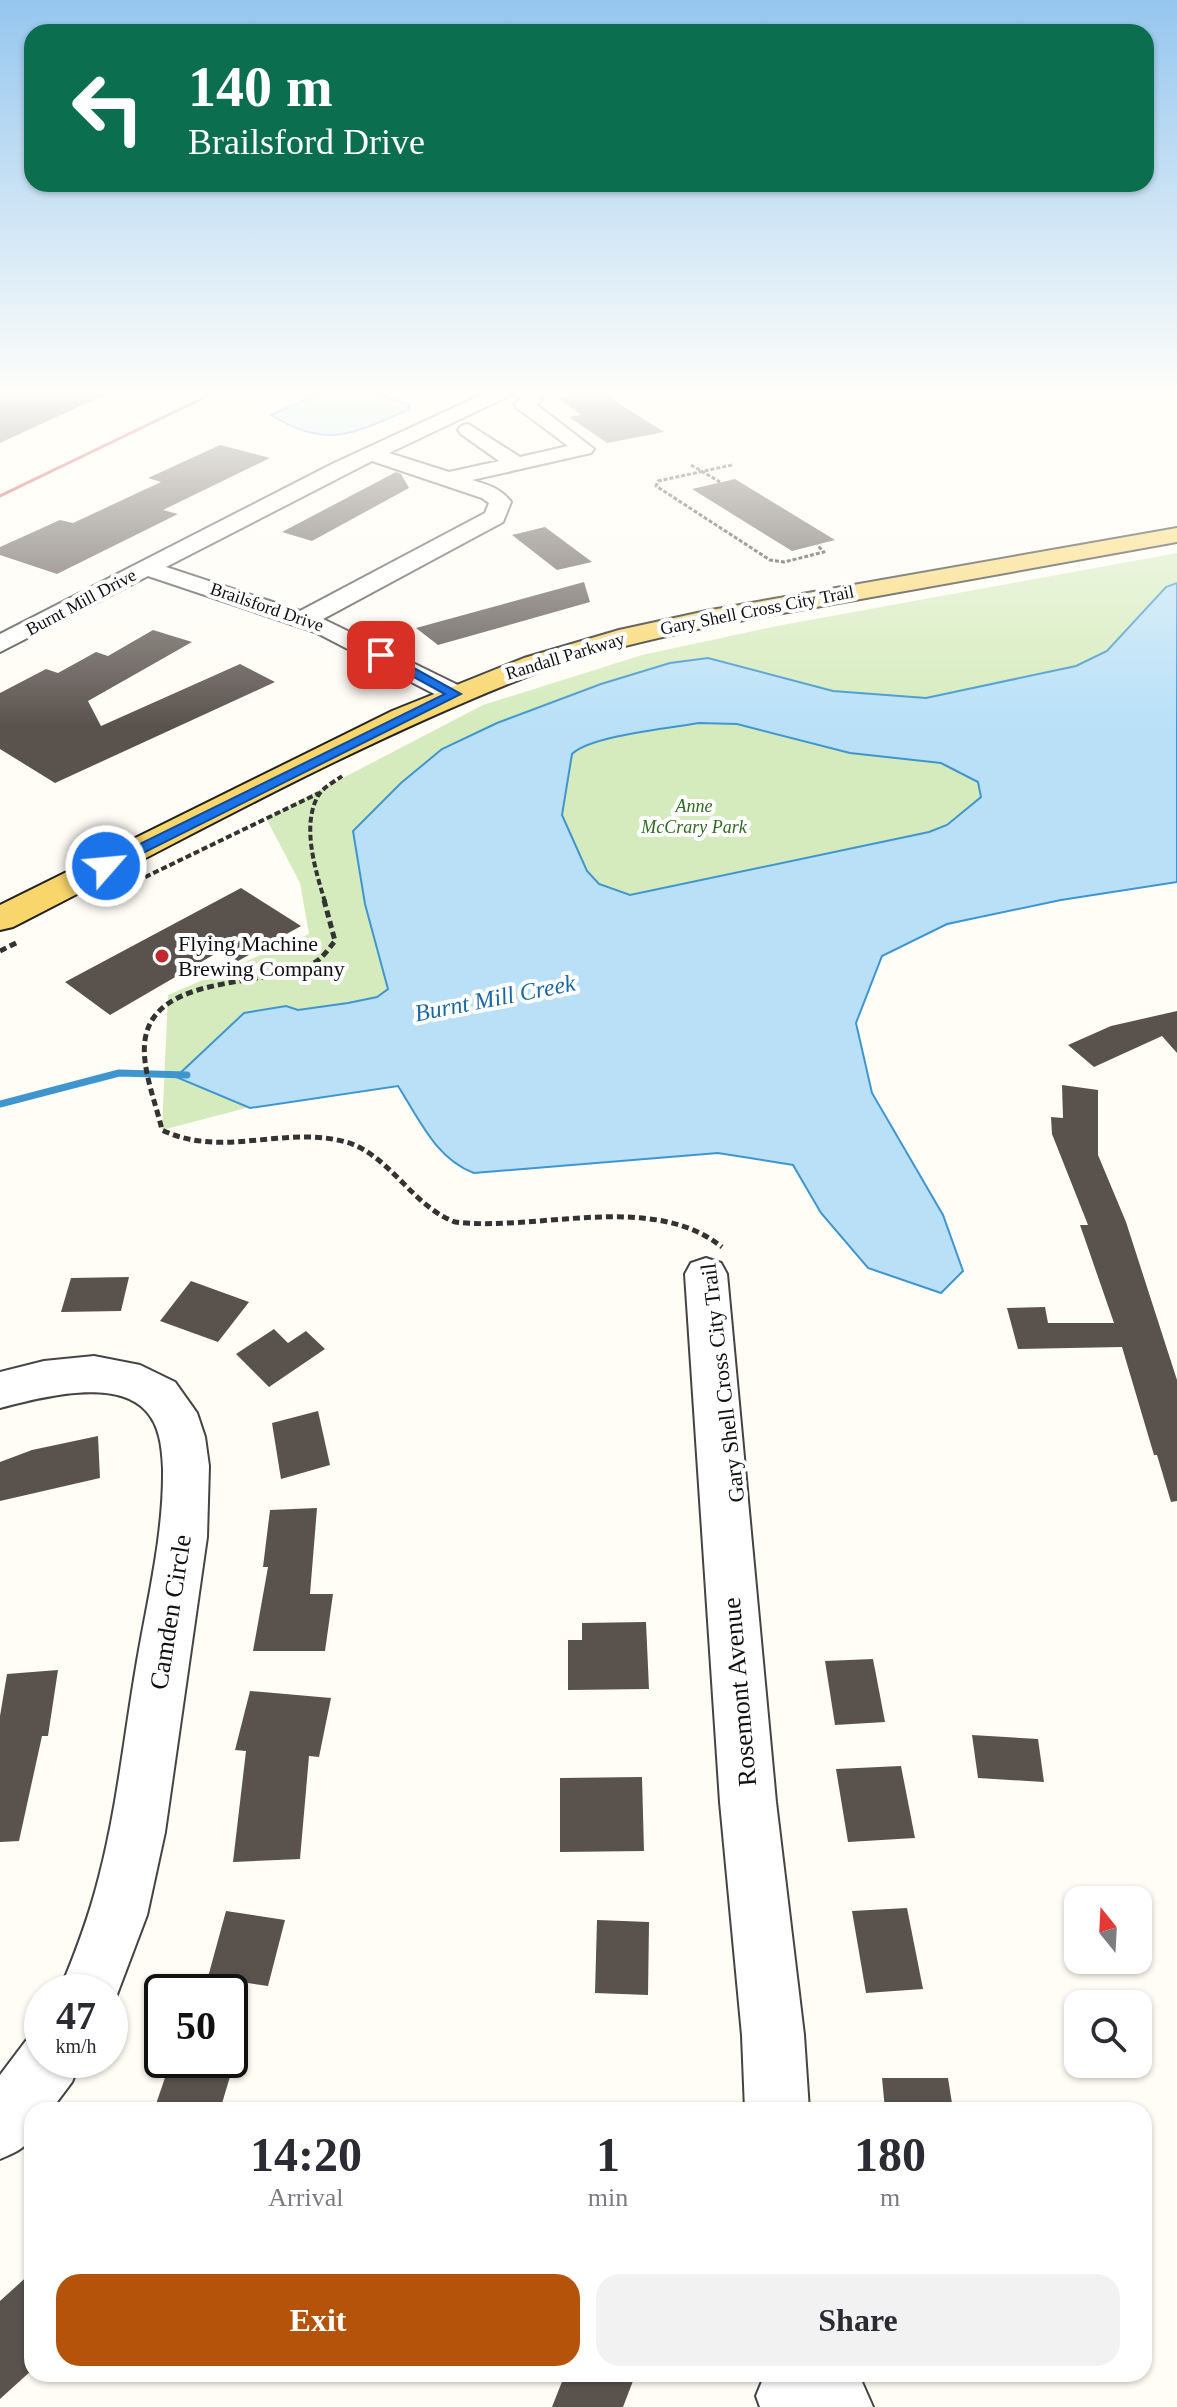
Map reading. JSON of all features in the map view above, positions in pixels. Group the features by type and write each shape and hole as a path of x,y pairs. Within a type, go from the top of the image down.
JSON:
{"main road":[{"name":"Randall Parkway","path":"296,740 426,680 537,641 679,605 1177,518"},
{"name":"Randall Parkway","path":"0,919 318,759 455,694 574,651 682,624 1177,535"}],"street":[{"name":"Burnt Mill Drive","path":"0,644 273,502"},
{"path":"304,619 495,517 500,502"},
{"name":"Brailsford Drive","path":"146,568 304,619 354,640 455,694"},
{"name":"Rosemont Avenue","path":"717,1266 748,1802 773,2035 777,2102"},
{"name":"Camden Circle","path":"0,1390 65,1376 123,1377 153,1391 165,1401 180,1429 185,1457 184,1519 137,1827 124,1888 99,1974"},
{"path":"0,2127 37,2078"}],"path":[{"path":"681,502 770,560 784,562 824,552 817,545"},
{"path":"126,887 268,815 320,793 353,768"},
{"name":"Gary Shell Cross City Trail","path":"320,793 313,806 311,839 335,941 316,962 294,971 192,992 161,1009 151,1019 144,1040 162,1130 174,1138 213,1142 313,1139 348,1143 377,1161 418,1200 454,1222 641,1219 691,1226 716,1239 717,1266"},
{"path":"0,951 27,938"}],"green space":[{"name":"Anne McCrary Park","path":"1177,553 1177,866 162,1130 168,995 309,934 300,883 266,818 483,705 642,655 777,626"}],"water":[{"name":"Anne McCrary Park","path":"1177,583 1177,882 1061,900 947,924 882,956 856,1023 872,1093 943,1215 963,1271 941,1293 868,1268 821,1213 793,1165 718,1153 474,1173 461,1167 439,1148 398,1086 250,1108 176,1077 244,1013 286,1006 298,1010 348,1003 377,997 388,989 365,904 353,831 401,783 442,749 497,723 601,684 670,663 708,658 833,691 926,698 1076,666 1107,651 1166,587","holes":["699,723 737,724 850,753 941,763 978,782 981,797 947,825 929,832 630,895 599,884 587,871 562,815 572,754 595,742 631,734"]}],"building":[{"path":"117,502 179,502 163,510 178,514 57,574 0,555 0,547 60,520 73,523"},
{"path":"338,502 383,502 312,541 282,532"},
{"path":"713,502 773,502 835,540 792,551"},
{"path":"545,527 592,562 557,570 512,535"},
{"path":"584,582 590,602 438,645 416,628"},
{"path":"153,630 192,642 88,701 101,726 240,664 275,682 55,783 0,749 0,693 46,669 58,673 96,652 108,656"},
{"name":"Flying Machine Brewing Company","path":"241,888 301,926 238,961 220,951 110,1015 65,982"},
{"path":"1177,1011 1177,1053 1162,1036 1094,1067 1068,1045 1111,1026"},
{"path":"1062,1085 1098,1090 1098,1155 1126,1222 1177,1380 1177,1501 1171,1502 1157,1455 1154,1455 1122,1347 1018,1349 1007,1308 1045,1307 1048,1323 1114,1323 1080,1225 1088,1225 1052,1134 1051,1117 1063,1118"},
{"path":"129,1277 121,1311 61,1312 71,1278"},
{"path":"191,1281 249,1302 218,1342 160,1321"},
{"path":"274,1329 288,1343 306,1331 325,1349 269,1387 236,1354"},
{"path":"318,1411 330,1465 281,1479 272,1423"},
{"path":"98,1436 100,1478 0,1501 0,1462 32,1450"},
{"path":"317,1508 310,1594 333,1594 325,1651 253,1651 268,1567 263,1567 270,1510"},
{"path":"646,1622 649,1689 568,1690 568,1640 582,1640 582,1623"},
{"path":"873,1659 885,1722 835,1725 825,1661"},
{"path":"58,1670 48,1736 42,1736 19,1841 0,1842 0,1716 7,1674"},
{"path":"250,1691 331,1698 319,1757 309,1756 300,1859 233,1862 246,1751 235,1750"},
{"path":"972,1735 1038,1739 1044,1782 978,1778"},
{"path":"901,1766 915,1838 848,1842 836,1769"},
{"path":"642,1777 644,1851 560,1852 560,1778"},
{"path":"907,1908 923,1989 866,1993 852,1911"},
{"path":"226,1911 285,1920 268,1986 248,1983 248,1974 209,1974"},
{"path":"597,1920 649,1922 648,1995 595,1993"},
{"path":"165,2078 230,2078 222,2102 157,2102"},
{"path":"882,2078 948,2078 952,2102 884,2102"},
{"path":"24,2279 24,2377 0,2399 0,2301"},
{"path":"562,2382 633,2382 623,2407 552,2407"}],"waterway":[{"name":"Burnt Mill Creek","path":"0,1104 119,1073 187,1075"}],"place":[{"name":"Flying Machine Brewing Company","path":"162,956"}],"route":[{"path":"106,866 260,787 455,694 381,655"}]}
